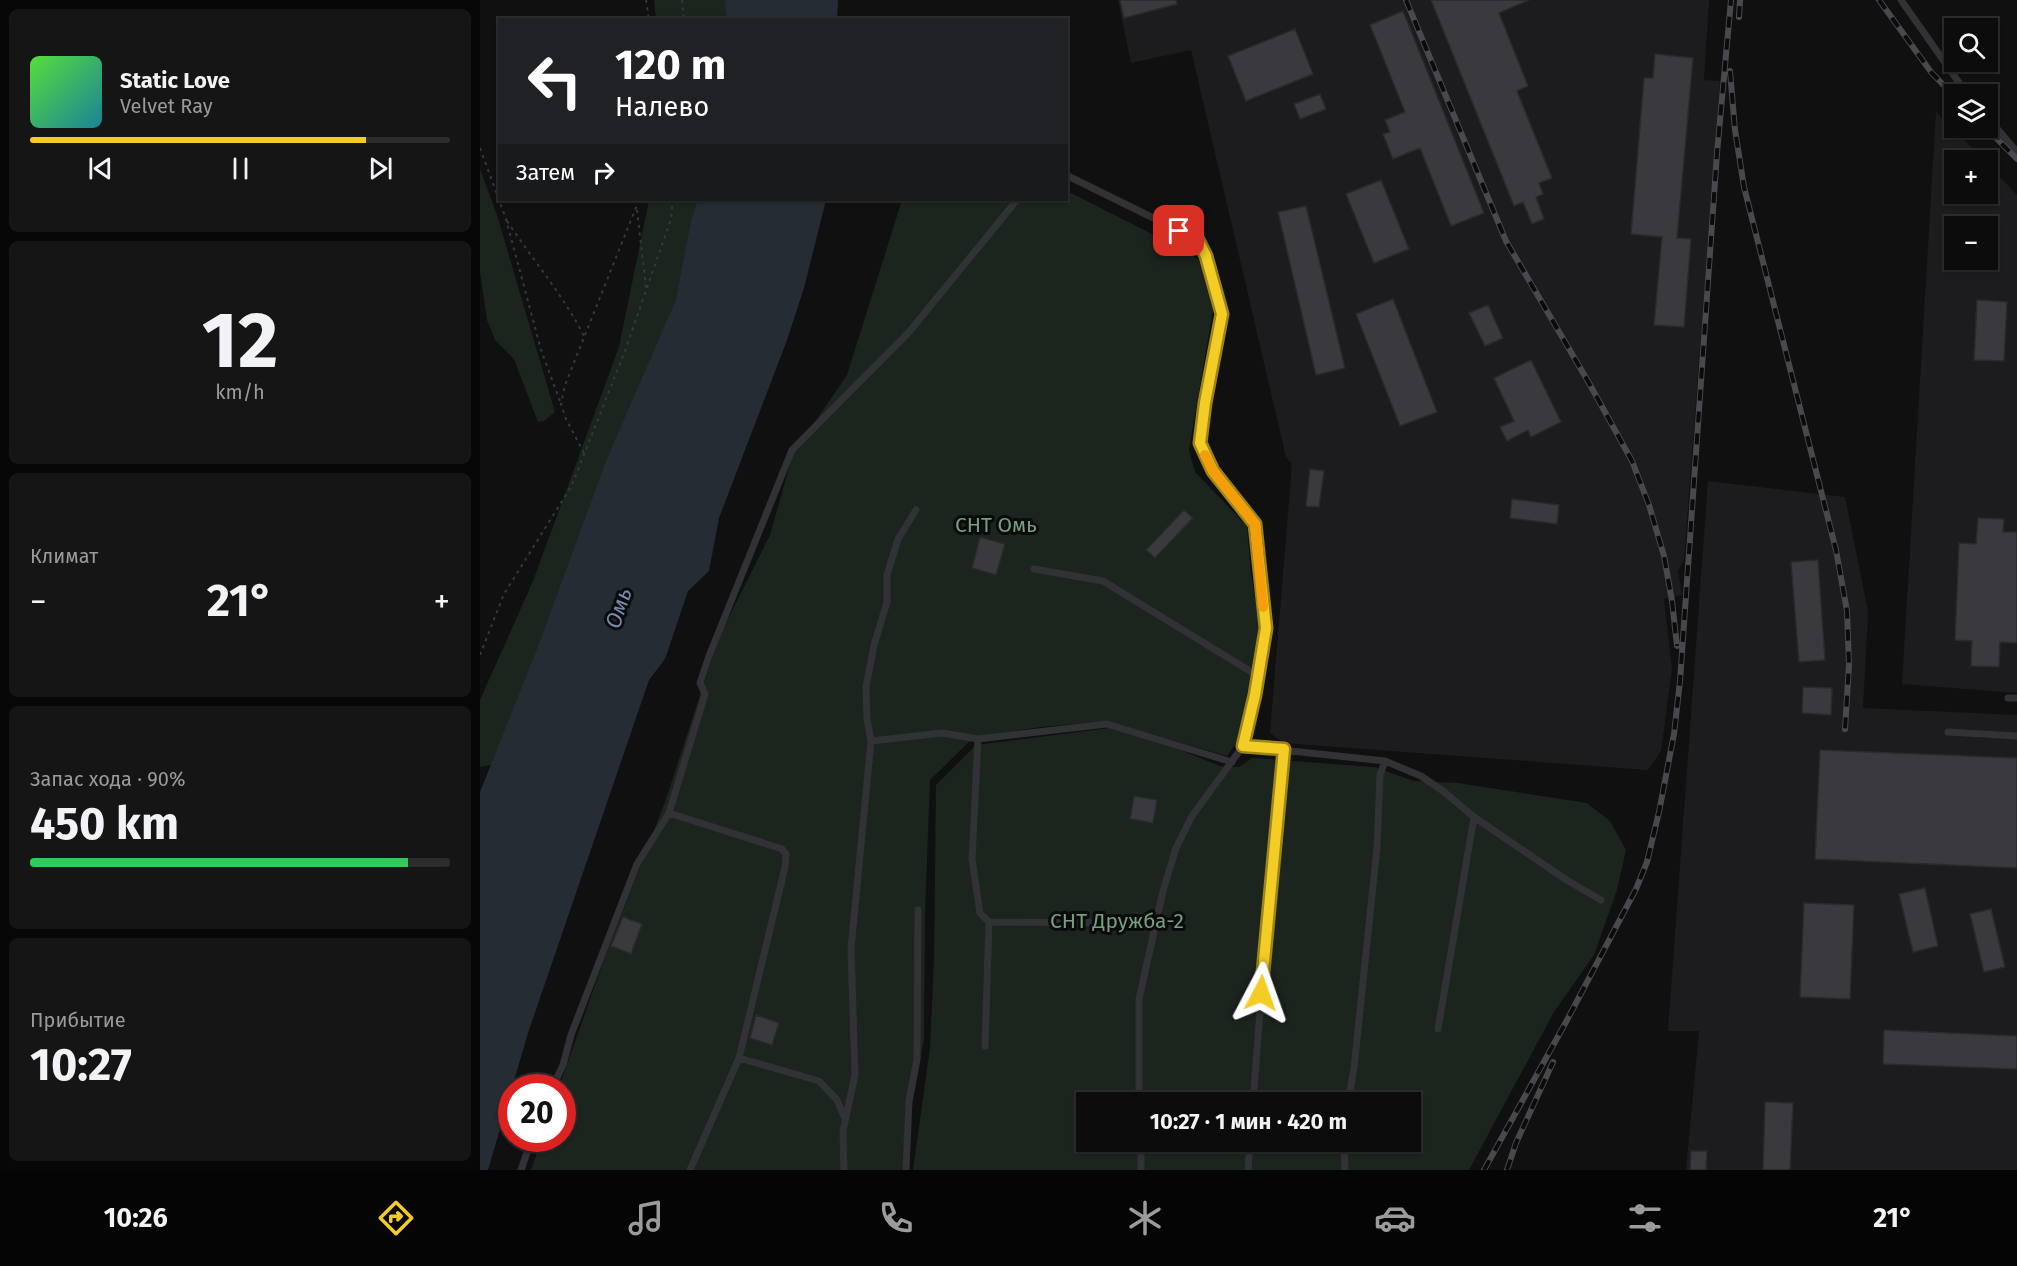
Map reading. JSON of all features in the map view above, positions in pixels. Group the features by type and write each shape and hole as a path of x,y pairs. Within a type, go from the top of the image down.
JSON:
{"lane":[{"path":"1901,0 1960,84"},
{"path":"1998,130 2017,152"},
{"path":"1068,176 1198,240 1206,256 1222,314 1200,443 1213,471 1255,524 1266,628 1243,746 1192,816 1176,848 1139,999 1139,1092"},
{"path":"559,1074 571,1035 636,864 669,813 705,694 700,683 709,656 792,450 909,332 1016,201"},
{"path":"844,1170 843,1131 855,1075 851,949 871,741 867,719 866,687 874,645 887,602 887,575 898,539 916,510"},
{"path":"1034,569 1103,581 1258,676"},
{"path":"2008,698 2017,698"},
{"path":"871,741 942,733 978,739 1107,724 1232,762"},
{"path":"1948,732 2017,736"},
{"path":"978,739 972,859 980,913 989,922 1156,923"},
{"path":"1243,746 1385,761 1421,776 1474,817 1565,879 1601,900"},
{"path":"1254,1092 1284,749"},
{"path":"1350,1092 1377,848 1380,775 1385,761"},
{"path":"669,813 782,849 786,854 785,867 739,1058 690,1170"},
{"path":"1438,1029 1474,817"},
{"path":"906,1170 909,1101 918,1059 918,910"},
{"path":"985,1046 989,922"},
{"path":"739,1058 819,1081 837,1100 845,1119"},
{"path":"521,1170 527,1152"},
{"path":"1141,1152 1141,1170"},
{"path":"1248,1170 1249,1152"},
{"path":"1344,1152 1345,1170"}],"path":[{"path":"646,0 649,18"},
{"path":"682,0 684,18"},
{"path":"480,148 498,197"},
{"path":"499,201 541,350 566,419 584,453"},
{"path":"561,404 565,385 639,201"},
{"path":"480,655 504,594 572,484 625,351 671,219 673,201"},
{"path":"637,207 646,289"},
{"path":"506,219 536,265 569,308 584,336"}],"shaded area":[{"path":"1118,0 1709,0 1704,80 1720,81 1684,560 1678,571 1682,595 1664,599 1672,669 1661,751 1648,770 1284,743 1270,733 1292,464 1286,457 1191,50 1131,63"},
{"path":"1936,112 1944,120 1944,138 1962,138 1974,150 1944,150 1944,204 1998,204 1998,175 2017,195 2017,693 1902,684"},
{"path":"1708,481 1845,497 1868,611 1863,708 2017,715 2017,1170 1686,1170 1699,1031 1668,1031"}],"green space":[{"path":"654,0 736,0 736,18 656,18"},
{"path":"480,169 497,215 555,412 544,421 538,422 514,359 495,340 487,320 480,272"},
{"name":"СНТ Омь","path":"1068,192 1199,260 1213,310 1189,450 1195,472 1247,526 1251,574 1260,628 1250,689 1236,743 1227,756 1107,721 1041,727 974,737 930,780 925,913 924,1039 912,1105 904,1170 531,1170 537,1152 576,1152 576,1074 564,1074 605,957 665,802 719,637 770,535 793,454 847,375 902,201 1068,201"},
{"path":"649,201 711,201 695,270 502,763 480,767 480,700 533,581 619,347"},
{"name":"СНТ Дружба-2","path":"1110,728 1158,741 1220,766 1239,767 1252,758 1374,767 1414,781 1458,783 1587,803 1610,821 1626,850 1617,890 1594,955 1554,1012 1469,1170 913,1170 930,1048 934,960 936,785 976,745"}],"water":[{"path":"725,0 838,0 837,18 727,18"},
{"name":"Омь","path":"698,201 826,201 804,288 787,340 719,518 709,571 688,591 665,659 649,680 516,1074 498,1074 498,1136 488,1170 480,1170 480,792 539,644 606,461 676,300 691,221"}],"building":[{"path":"1120,0 1176,0 1177,4 1124,18"},
{"path":"1431,0 1529,0 1499,13 1528,86 1517,91 1552,178 1539,183 1543,194 1536,197 1544,219 1532,224 1523,202 1514,206"},
{"path":"1403,11 1484,213 1451,226 1420,148 1393,159 1383,134 1390,132 1385,120 1405,112 1370,25"},
{"path":"1295,29 1313,74 1246,101 1228,56"},
{"path":"1655,54 1693,58 1677,238 1691,239 1684,327 1654,325 1662,237 1631,234 1644,78 1653,78"},
{"path":"1320,94 1326,109 1300,119 1294,104"},
{"path":"1381,180 1409,249 1374,263 1346,194"},
{"path":"1306,206 1345,368 1316,375 1278,212"},
{"path":"1393,299 1437,412 1400,426 1356,314"},
{"path":"1977,300 2007,302 2004,361 1974,360"},
{"path":"1488,305 1503,338 1485,346 1469,313"},
{"path":"1531,360 1561,422 1531,437 1528,430 1507,441 1500,427 1514,421 1494,378"},
{"path":"1310,469 1324,471 1319,507 1306,506"},
{"path":"1512,499 1559,505 1557,524 1510,518"},
{"path":"1184,510 1193,518 1155,558 1146,550"},
{"path":"1978,518 2004,519 2003,532 2017,532 2017,643 2000,642 1999,667 1971,666 1972,641 1955,640 1959,543 1976,544"},
{"path":"980,537 1005,544 996,575 972,568"},
{"path":"1818,560 1825,660 1799,662 1791,562"},
{"path":"1803,687 1832,688 1831,715 1802,713"},
{"path":"1820,750 2017,758 2017,868 1815,859"},
{"path":"1134,796 1157,800 1153,823 1130,819"},
{"path":"1925,888 1938,946 1913,952 1899,894"},
{"path":"1804,903 1854,905 1850,999 1800,997"},
{"path":"1991,909 2005,967 1984,972 1970,914"},
{"path":"623,917 642,924 631,954 611,946"},
{"path":"756,1015 779,1023 772,1045 750,1038"},
{"path":"1884,1030 2017,1036 2017,1069 1883,1064"},
{"path":"1765,1102 1793,1103 1790,1170 1763,1170"},
{"path":"1691,1151 1707,1151 1706,1170 1690,1170"}],"railway":[{"path":"1406,0 1506,241 1632,461 1649,505 1664,556 1677,646"},
{"path":"1484,1170 1636,889 1647,862 1659,812 1674,734 1680,681 1717,153 1731,0"},
{"path":"1739,17 1740,0"},
{"path":"1879,0 1931,72 1944,86"},
{"path":"1730,71 1735,130 1744,187 1836,550 1847,611 1849,665 1845,729"},
{"path":"1996,138 2017,159"},
{"path":"1507,1170 1516,1143 1553,1062"}],"slow traffic":[{"path":"1205,455 1213,471 1255,524 1263,607"}],"route":[{"path":"1179,231 1198,240 1206,256 1222,314 1200,443 1213,471 1255,524 1266,628 1255,695 1243,746 1284,749 1261,993"}]}
